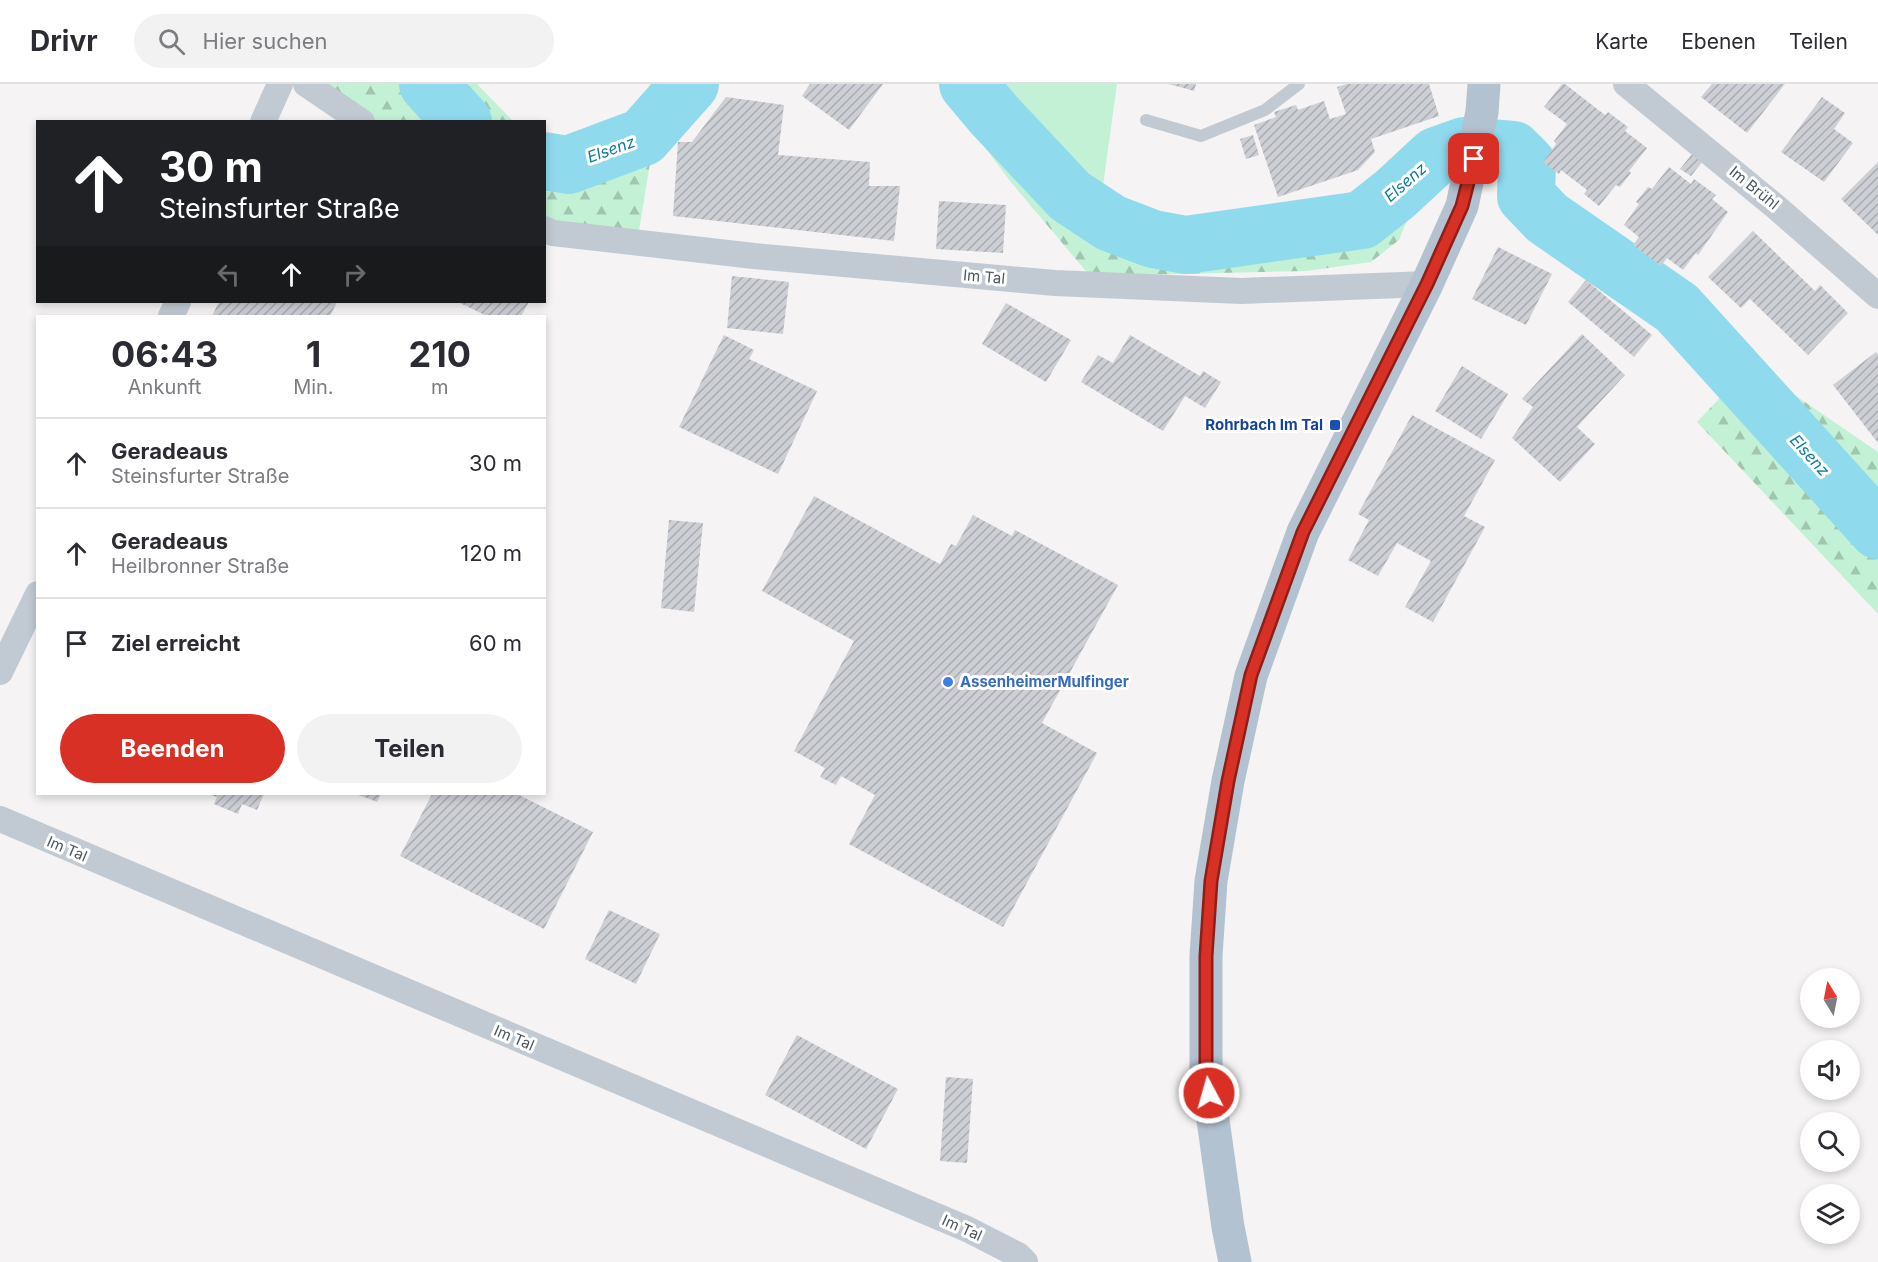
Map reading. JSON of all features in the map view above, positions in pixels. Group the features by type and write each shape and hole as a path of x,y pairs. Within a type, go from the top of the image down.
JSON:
{"main road":[{"path":"1235,1262 1206,1070 1206,956 1211,881 1228,781 1251,675 1303,532 1427,284 1462,206 1482,112 1484,84"}],"street":[{"path":"264,120 280,84"},
{"path":"306,84 359,120"},
{"name":"Im Brühl","path":"1626,84 1776,207 1878,296"},
{"name":"Im Tal","path":"546,230 553,233 754,256 1055,283 1241,291 1427,284"},
{"path":"0,672 36,598"},
{"name":"Im Tal","path":"0,819 967,1229 1018,1255 1025,1262"}],"lane":[{"path":"1146,120 1201,135 1265,110 1299,84"}],"green space":[{"path":"306,84 477,84 512,120 360,120"},
{"path":"660,84 711,84 668,128 651,157 637,243 546,229 546,155 549,158 610,143"},
{"path":"938,84 990,84 1095,188 1172,227 1252,228 1374,211 1419,190 1399,240 1371,262 1306,271 1090,276 1010,181"},
{"path":"990,84 1117,84 1102,193 1095,188"},
{"path":"1751,365 1878,452 1878,614 1697,422"}],"building":[{"path":"810,84 883,84 849,130 802,96"},
{"path":"1169,84 1196,84 1194,91"},
{"path":"1347,84 1429,84 1439,116 1371,139 1375,152 1358,170 1278,197 1254,125 1276,117 1274,112 1296,105 1298,110 1324,101 1330,119 1346,114 1337,87"},
{"path":"1562,84 1605,115 1608,112 1628,127 1625,131 1647,148 1620,187 1616,185 1599,206 1584,194 1587,190 1561,170 1559,174 1543,162 1556,144 1554,141 1567,124 1544,107"},
{"path":"1712,84 1785,84 1747,133 1701,97"},
{"path":"726,97 784,105 778,155 870,162 869,186 900,186 894,241 673,216 678,142 692,142"},
{"path":"1822,97 1845,113 1834,129 1853,143 1824,182 1781,152"},
{"path":"1253,135 1259,155 1246,159 1240,139"},
{"path":"1696,149 1706,157 1691,176 1680,169"},
{"path":"1878,162 1878,235 1841,199"},
{"path":"1669,167 1691,184 1694,179 1716,195 1712,199 1728,212 1698,255 1696,253 1683,270 1667,258 1661,266 1633,245 1639,237 1624,225 1639,204 1636,202 1648,187 1652,189"},
{"path":"939,201 1006,205 1003,253 936,249"},
{"path":"1753,231 1815,291 1820,285 1848,313 1808,355 1750,299 1741,308 1708,277"},
{"path":"1498,247 1552,274 1526,325 1472,299"},
{"path":"732,276 789,282 783,334 727,328"},
{"path":"1586,280 1652,335 1634,357 1568,302"},
{"path":"218,303 336,303 330,315 212,315"},
{"path":"460,303 528,303 522,315 485,315"},
{"path":"1006,303 1071,340 1046,382 982,344"},
{"path":"1582,334 1625,375 1577,427 1595,444 1560,482 1512,438 1533,407 1522,399"},
{"path":"724,335 754,350 749,359 817,391 778,474 679,427"},
{"path":"1130,335 1200,376 1203,371 1221,382 1205,408 1185,396 1163,431 1081,382 1098,355 1113,363"},
{"path":"1876,352 1878,354 1878,443 1833,385"},
{"path":"1462,366 1508,394 1481,439 1435,411"},
{"path":"1412,415 1495,460 1464,516 1485,527 1433,622 1405,607 1431,561 1397,543 1378,576 1348,560 1369,520 1358,514"},
{"name":"AssenheimerMulfinger","path":"814,496 940,564 951,544 956,546 973,515 1012,536 1015,530 1118,585 1042,723 1097,753 1003,927 849,844 875,795 841,776 836,785 820,777 825,768 794,751 854,641 762,591"},
{"path":"669,520 703,523 694,612 661,608"},
{"path":"211,795 264,795 257,810 242,804 238,814 214,804 217,797"},
{"path":"359,795 380,795 377,802"},
{"path":"431,795 519,795 593,832 544,929 400,856"},
{"path":"609,910 660,934 636,984 585,959"},
{"path":"797,1035 898,1089 866,1149 765,1095"},
{"path":"946,1077 973,1079 967,1163 940,1161"}],"waterway":[{"name":"Elsenz","path":"428,84 461,120"},
{"name":"Elsenz","path":"546,161 568,165 643,137 690,84"},
{"name":"Elsenz","path":"968,84 1070,196 1111,223 1153,239 1186,245 1362,220 1395,194 1436,156 1464,146 1513,150 1527,164 1526,196 1547,218 1677,308 1878,530"}],"place":[{"name":"Rohrbach Im Tal","path":"1335,425"},
{"name":"AssenheimerMulfinger","path":"948,682"}],"route":[{"path":"1209,1093 1206,1070 1206,956 1211,881 1228,781 1251,675 1303,532 1427,284 1462,206 1474,159"}]}
